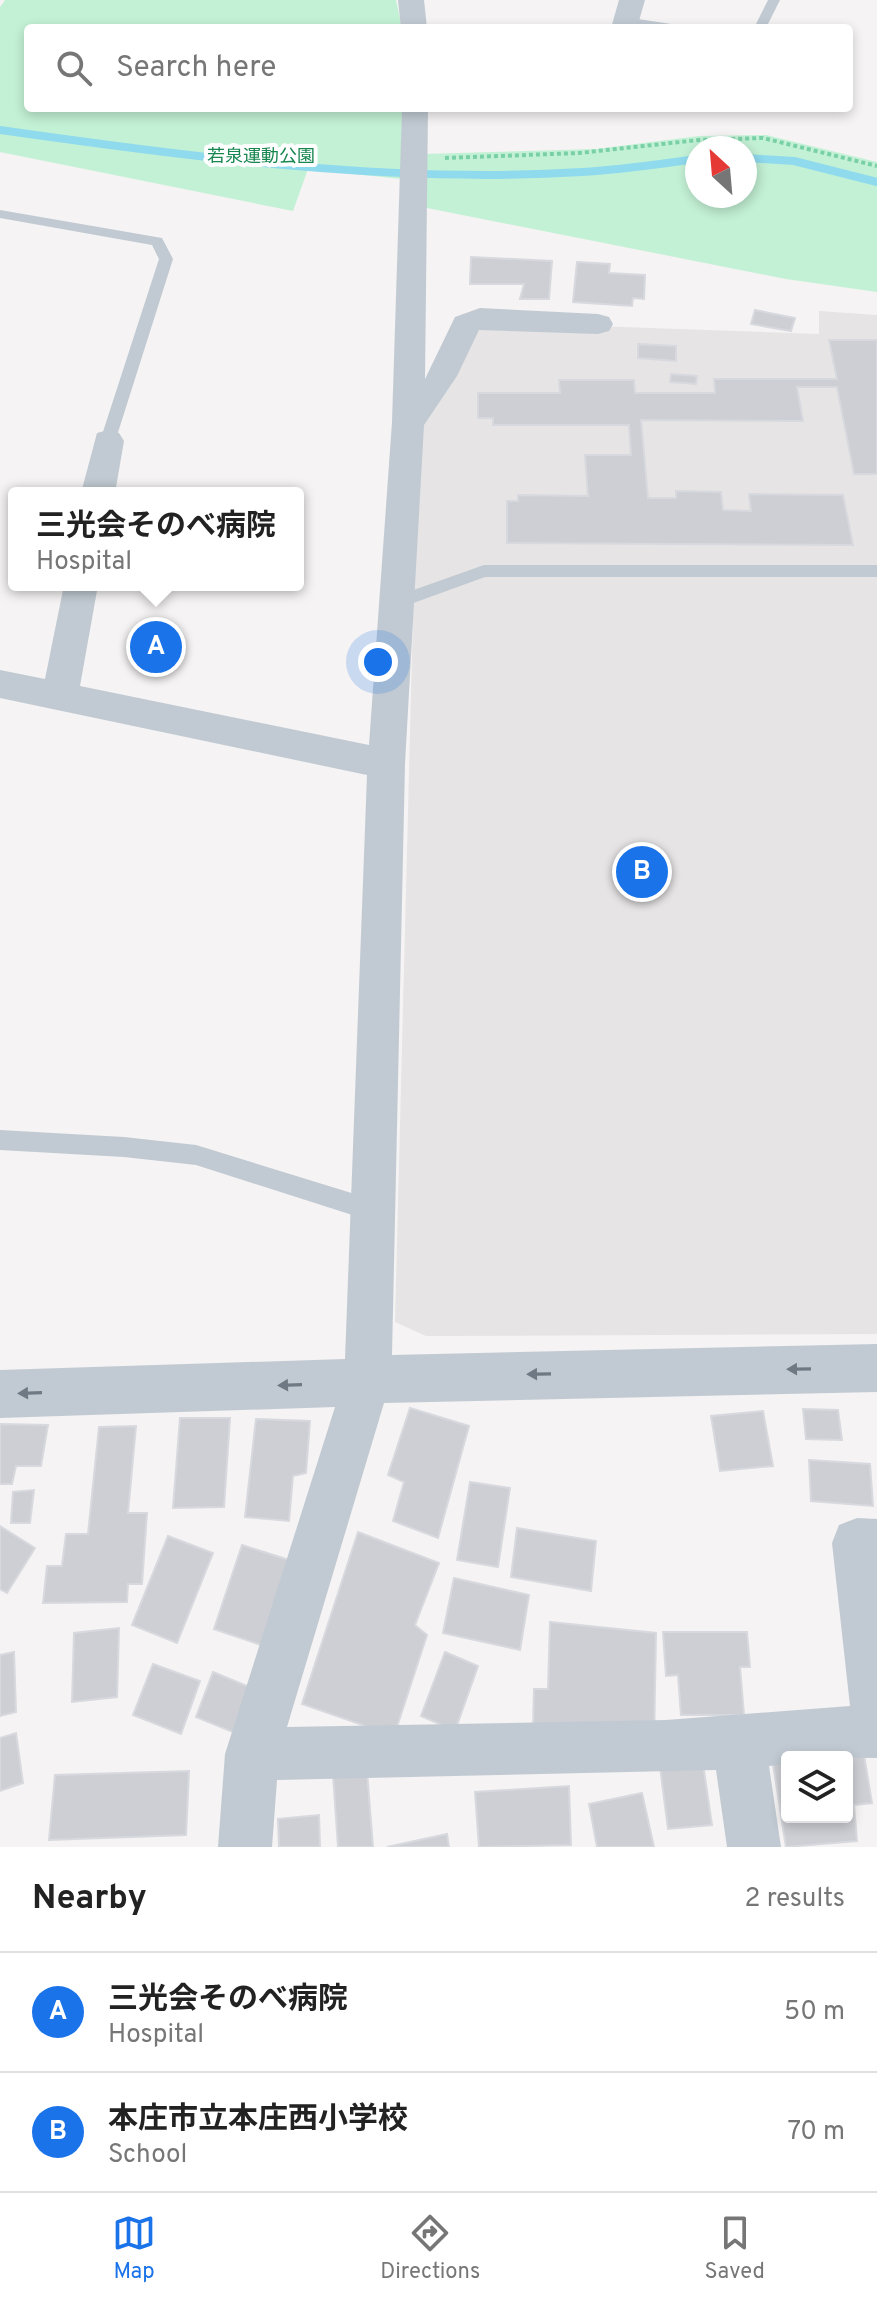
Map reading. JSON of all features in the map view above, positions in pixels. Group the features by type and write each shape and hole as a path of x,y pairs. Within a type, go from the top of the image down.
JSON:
{"street":[{"path":"411,0 414,24"},
{"path":"245,1847 252,1754 368,1378 386,764 408,422 415,112"},
{"path":"408,422 427,402 452,358 466,324 480,318 598,324"},
{"path":"99,487 108,441"},
{"path":"60,696 80,591"},
{"path":"0,684 386,764"},
{"path":"0,1394 329,1384 368,1378 877,1368"},
{"path":"877,1544 857,1543 877,1709"},
{"path":"252,1754 666,1747 877,1731"},
{"path":"739,1742 754,1847"}],"lane":[{"path":"762,24 774,0"},
{"path":"627,16 656,24"},
{"path":"0,214 157,241 166,259 108,441"},
{"path":"397,603 484,571 877,571"},
{"path":"0,1140 196,1155 287,1181 371,1210"}],"path":[{"path":"412,165 579,153 699,140 763,138 877,166"}],"shaded area":[{"path":"819,311 877,315 877,1334 426,1336 395,1322 418,421 482,322 819,334"}],"green space":[{"name":"若泉運動公園","path":"5,0 396,0 401,24 24,24 24,112 402,112 401,179 308,169 293,211 0,152 0,7"},
{"path":"766,135 877,162 877,292 786,279 422,207 423,154 596,149 685,138 685,208 757,208 757,136 699,136"}],"building":[{"path":"471,257 552,261 549,299 520,299 524,284 470,284"},
{"path":"577,262 610,264 609,273 645,275 644,299 633,298 632,306 573,302"},
{"path":"755,310 795,318 791,331 751,324"},
{"path":"829,340 877,340 877,474 854,474 837,387 797,387 803,421 641,420 648,498 676,498 676,491 721,492 723,510 751,511 749,494 843,495 853,545 507,543 507,501 518,501 518,495 588,496 585,455 631,455 629,425 493,425 493,418 478,418 478,393 560,393 559,380 634,380 635,393 715,393 714,379 837,379"},
{"path":"638,344 676,346 676,361 638,358"},
{"path":"671,374 697,376 696,384 670,382"},
{"path":"410,1408 469,1426 438,1538 393,1521 404,1482 388,1475"},
{"path":"803,1409 838,1410 842,1440 806,1439"},
{"path":"763,1411 773,1466 720,1471 711,1416"},
{"path":"180,1418 230,1418 224,1507 173,1508"},
{"path":"256,1419 310,1421 306,1473 293,1476 289,1521 245,1517"},
{"path":"0,1424 48,1425 41,1466 16,1466 12,1484 0,1484"},
{"path":"136,1426 128,1513 147,1513 142,1584 128,1584 127,1602 43,1603 47,1566 62,1566 66,1534 88,1534 99,1427"},
{"path":"809,1460 870,1464 873,1506 811,1501"},
{"path":"470,1482 510,1488 498,1567 457,1560"},
{"path":"34,1490 30,1523 11,1523 13,1492"},
{"path":"0,1526 35,1548 7,1593 0,1589"},
{"path":"517,1528 596,1541 591,1591 511,1577"},
{"path":"358,1532 439,1563 415,1625 427,1635 394,1736 302,1704"},
{"path":"168,1536 213,1553 177,1643 132,1625"},
{"path":"242,1545 289,1560 261,1645 214,1629"},
{"path":"454,1578 529,1595 520,1650 443,1633"},
{"path":"550,1622 656,1633 654,1742 533,1731 534,1689 548,1689"},
{"path":"119,1628 117,1697 72,1702 74,1633"},
{"path":"663,1632 747,1632 750,1667 740,1667 744,1715 681,1715 678,1675 666,1676"},
{"path":"14,1652 16,1712 0,1716 0,1655"},
{"path":"445,1652 478,1666 455,1731 421,1716"},
{"path":"153,1664 200,1681 181,1734 133,1715"},
{"path":"213,1672 252,1688 235,1733 196,1717"},
{"path":"16,1733 23,1783 0,1791 0,1738"},
{"path":"864,1755 872,1803 854,1805 857,1841 786,1847 782,1823 853,1823 853,1756"},
{"path":"781,1763 781,1815 773,1764"},
{"path":"703,1764 712,1825 668,1829 660,1767"},
{"path":"189,1771 186,1835 49,1840 55,1775"},
{"path":"367,1771 373,1847 338,1847 333,1775"},
{"path":"569,1786 571,1845 479,1847 475,1792"},
{"path":"642,1793 654,1847 597,1847 589,1804"},
{"path":"319,1815 320,1847 279,1847 278,1819"},
{"path":"447,1834 449,1847 387,1847"}],"waterway":[{"path":"0,130 144,150 364,171 510,175 582,172 685,161"},
{"path":"757,159 794,161 877,182"}],"place":[{"name":"三光会そのべ病院","path":"156,647"},
{"name":"本庄市立本庄西小学校","path":"642,872"}]}
